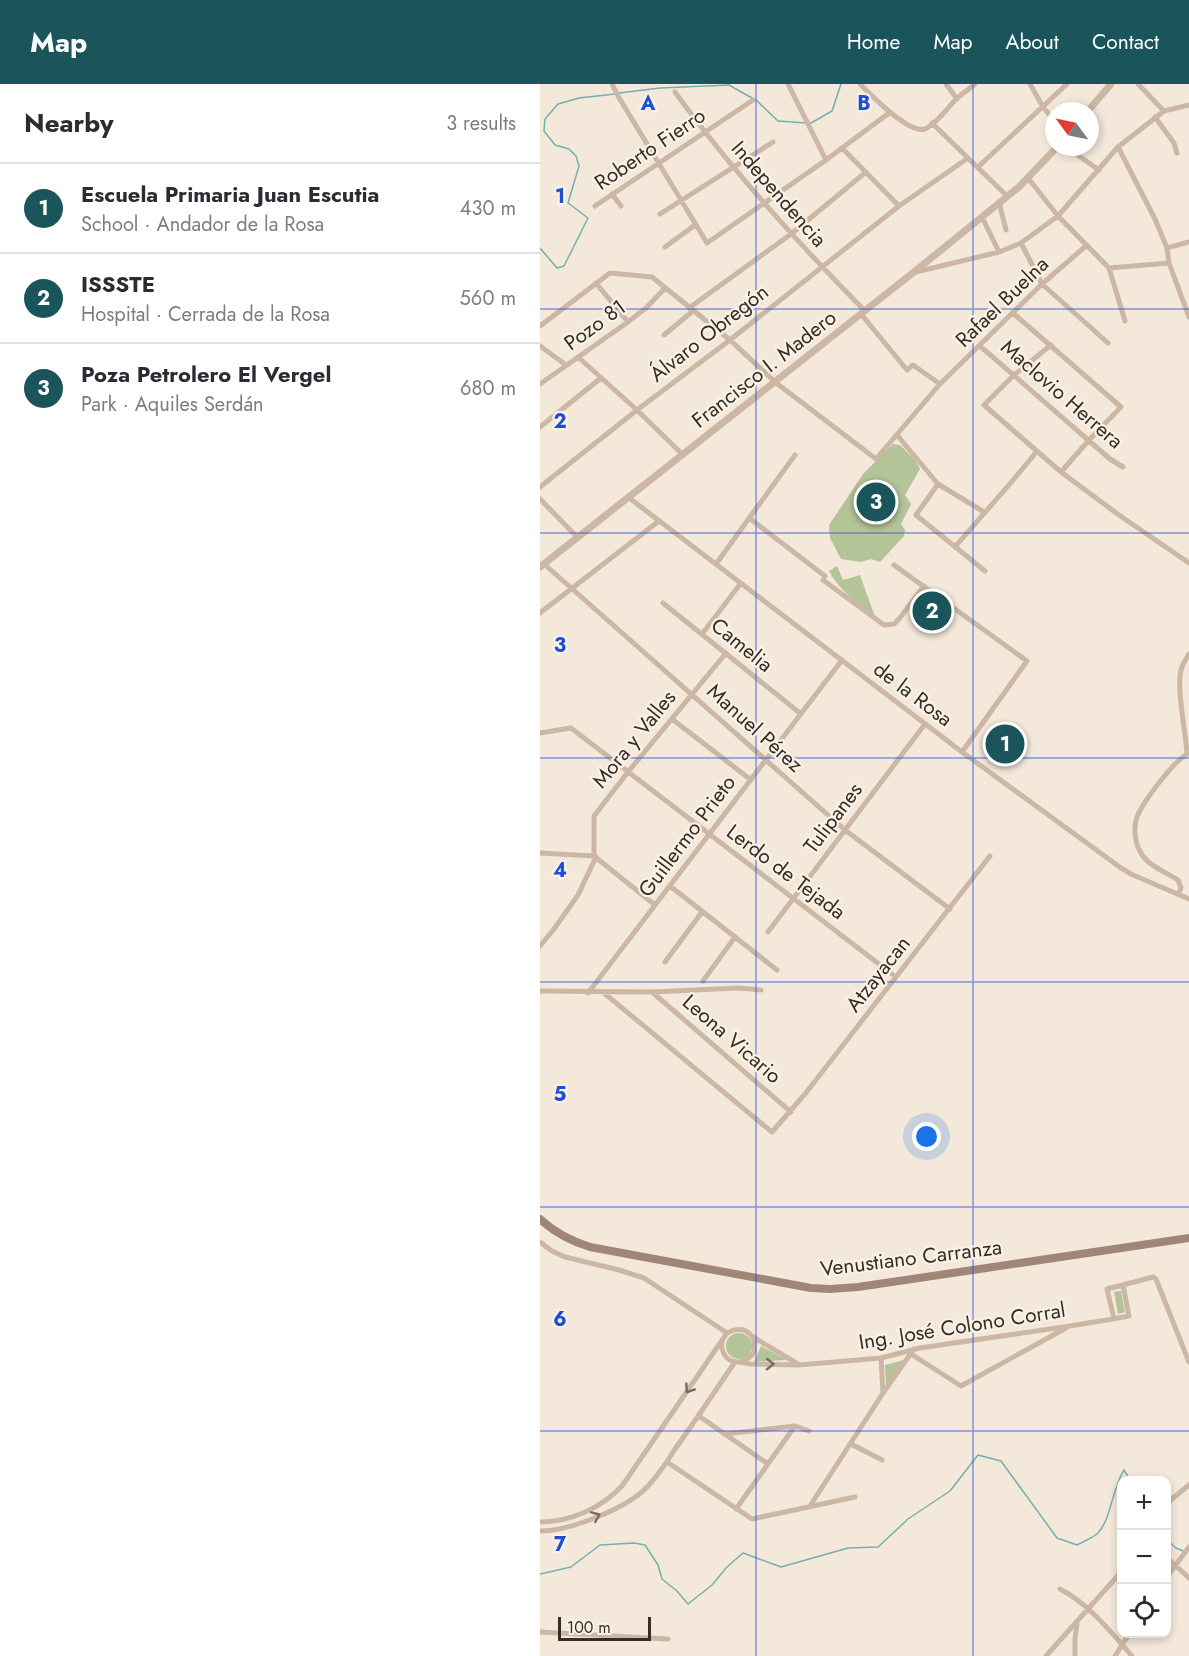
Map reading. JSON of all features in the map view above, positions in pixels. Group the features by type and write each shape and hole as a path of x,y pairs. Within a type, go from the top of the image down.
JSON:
{"main road":[{"name":"Venustiano Carranza","path":"540,1219 549,1228 569,1240 590,1247 811,1288 830,1289 858,1287 1189,1238"}],"street":[{"path":"612,84 707,243 889,113"},
{"path":"788,84 826,160"},
{"path":"860,84 889,113 916,129 925,129 975,84"},
{"path":"946,84 957,99"},
{"path":"1030,84 1045,109"},
{"path":"978,167 1067,84"},
{"path":"1096,102 1111,84"},
{"path":"1138,84 1164,111"},
{"name":"Independencia","path":"675,92 704,132 764,204 863,313 908,370 913,365 940,384"},
{"name":"Roberto Fierro","path":"595,206 753,100"},
{"path":"914,272 999,252 1020,243 1058,216 1118,147 1164,111 1189,105"},
{"path":"1155,117 1173,143 1177,153"},
{"path":"932,123 1007,196"},
{"path":"660,214 773,142"},
{"path":"1118,147 1155,219 1167,248 1169,263 1189,317"},
{"path":"842,148 899,206"},
{"name":"Francisco I. Madero","path":"542,565 914,272 1028,178 1049,156"},
{"path":"1079,156 1099,170"},
{"name":"Álvaro Obregón","path":"540,487 899,206 968,158"},
{"path":"664,335 691,309 791,234 866,172"},
{"path":"1028,178 1058,216 1109,268 1125,321"},
{"path":"612,194 621,206"},
{"path":"999,202 1006,230"},
{"path":"982,217 999,252"},
{"path":"665,247 695,225"},
{"path":"1167,248 1189,242"},
{"path":"1020,243 1042,284 1108,343"},
{"name":"Rafael Buelna","path":"775,382 876,459 940,384 1042,284 1087,245"},
{"path":"1109,268 1169,263"},
{"path":"540,326 610,273 652,277 730,340 775,382"},
{"path":"596,283 628,322"},
{"name":"Pozo 81","path":"540,384 628,322 646,308 665,288"},
{"path":"1013,313 1121,407 1061,472"},
{"path":"1051,345 1014,375 984,405 1061,472 1189,563"},
{"path":"540,346 567,365"},
{"name":"Maclovio Herrera","path":"980,346 1110,459 1123,467"},
{"path":"579,357 682,454"},
{"path":"540,427 601,378"},
{"path":"897,435 938,484 984,512"},
{"path":"956,547 984,512 1010,486 1037,451"},
{"path":"716,564 795,454"},
{"path":"938,484 916,515 985,571"},
{"name":"de la Rosa","path":"628,497 962,752 1121,868 1189,899"},
{"path":"540,500 577,537"},
{"path":"748,518 884,625 894,624 924,586"},
{"path":"540,613 659,520"},
{"name":"Manuel Pérez","path":"542,565 845,830 950,909"},
{"path":"894,565 1027,661 962,752"},
{"path":"702,634 741,583"},
{"name":"Camelia","path":"663,603 801,714"},
{"name":"Mora y Valles","path":"595,856 594,816 726,653"},
{"path":"1178,894 1181,888 1178,880 1149,863 1137,845 1134,830 1136,819 1145,803 1176,762 1188,754 1179,683 1181,668 1189,654"},
{"name":"Guillermo Prieto","path":"588,993 842,660"},
{"path":"672,719 751,780"},
{"name":"Tulipanes","path":"768,932 925,724"},
{"name":"Lerdo de Tejada","path":"540,733 571,728 892,974"},
{"path":"540,853 595,856 655,905"},
{"path":"540,946 578,895 595,856"},
{"name":"Atzayacan","path":"604,993 772,1132 791,1112 990,856"},
{"path":"670,886 777,970"},
{"path":"666,962 702,912"},
{"path":"703,981 735,937"},
{"path":"540,992 604,993 739,988 761,990"},
{"name":"Leona Vicario","path":"651,992 791,1112"},
{"path":"540,1242 566,1257 644,1278 727,1333"},
{"path":"1114,1319 1107,1289 1153,1277 1156,1279 1189,1362"},
{"name":"Ing. José Colono Corral","path":"738,1362 799,1365 881,1359 912,1351 1130,1316 1123,1285"},
{"path":"810,1506 912,1351 962,1386 1070,1326"},
{"path":"540,1522 561,1520 602,1504 622,1486 727,1333 738,1329 747,1331 799,1365"},
{"path":"722,1341 724,1354 728,1359 738,1362 749,1359 754,1352 753,1337"},
{"path":"881,1359 883,1393"},
{"path":"540,1531 575,1525 636,1497 667,1462 738,1362"},
{"path":"699,1416 768,1464"},
{"path":"725,1434 795,1426 808,1431"},
{"path":"736,1509 795,1426"},
{"path":"851,1443 882,1460"},
{"path":"667,1462 752,1519 855,1497"},
{"path":"1171,1501 1189,1485"},
{"path":"1171,1572 1189,1546"},
{"path":"1171,1561 1189,1578"},
{"path":"1046,1656 1117,1577"},
{"path":"1060,1589 1072,1595 1088,1609 1132,1656"},
{"path":"1075,1656 1077,1623"},
{"path":"540,1632 668,1639"},
{"path":"1115,1656 1126,1638"}],"green space":[{"path":"893,444 900,445 916,461 920,469 905,495 911,504 901,524 905,530 904,536 880,562 871,559 861,562 841,559 830,538 829,525 863,474"},
{"path":"837,566 843,580 860,575 875,617 849,596 833,578 829,571"},
{"path":"1121,1291 1125,1312 1118,1314 1114,1292"},
{"path":"739,1333 748,1337 752,1346 748,1355 739,1359 730,1355 726,1346 730,1337"},
{"path":"761,1346 785,1359 785,1360 754,1362"},
{"path":"904,1360 886,1385 885,1365"}],"waterway":[{"path":"811,123 832,111 841,84"},
{"path":"619,93 660,88 729,85 752,98"},
{"path":"540,248 557,268 564,266 588,218 568,203 579,166 576,156 569,149 555,145 544,131 545,119 558,104 579,98 615,94"},
{"path":"756,100 778,121 806,123"},
{"path":"540,1574 571,1567 600,1545 634,1543 645,1545 658,1565 662,1579 688,1604 712,1585 743,1553 781,1567 848,1548 878,1547 908,1519 950,1491 978,1455 1001,1461 1057,1538 1077,1545 1096,1535 1102,1527 1117,1486"},
{"path":"1121,1476 1124,1470 1128,1476"},
{"path":"1171,1544 1183,1551"}],"place":[{"name":"Poza Petrolero El Vergel","path":"876,502"},
{"name":"ISSSTE","path":"932,611"},
{"name":"Escuela Primaria Juan Escutia","path":"1005,744"}]}
